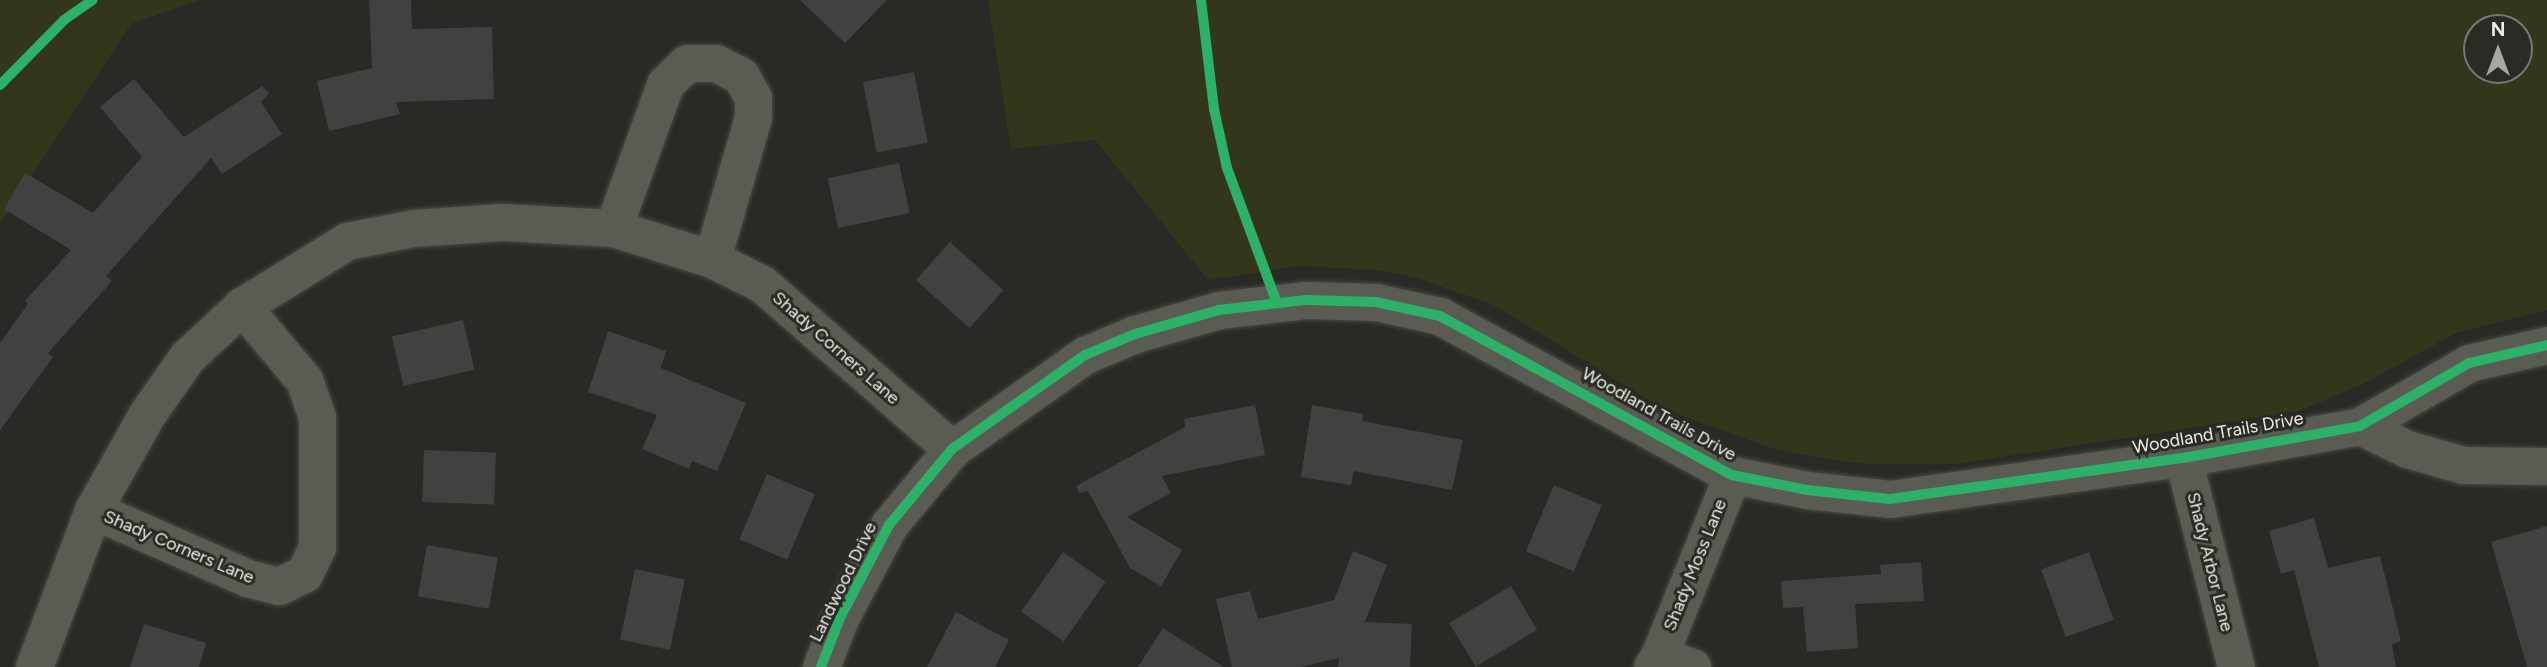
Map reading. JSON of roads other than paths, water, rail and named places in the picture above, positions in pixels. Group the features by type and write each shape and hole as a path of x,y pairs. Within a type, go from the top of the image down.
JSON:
{"street":[{"path":"613,228 665,84 687,63 716,63 741,76 753,98 753,117 712,259"},
{"name":"Shady Corners Lane","path":"34,667 93,510 147,414 187,357 242,306 347,241 413,228 502,222 613,228 712,259 762,284 952,449"},
{"name":"Woodland Trails Drive","path":"952,449 1085,355 1135,334 1219,310 1306,300 1376,302 1440,316 1731,475 1807,490 1890,499 2183,458 2360,426 2469,363 2547,345"},
{"name":"Shady Corners Lane","path":"93,510 247,578 279,586 303,574 317,547 317,417 303,380 242,306"},
{"path":"2360,426 2407,449 2463,465 2547,467"},
{"name":"Landwood Drive","path":"821,667 840,618 889,526 952,449"},
{"name":"Shady Arbor Lane","path":"2183,458 2236,667"},
{"name":"Shady Moss Lane","path":"1668,663 1731,475"}]}
